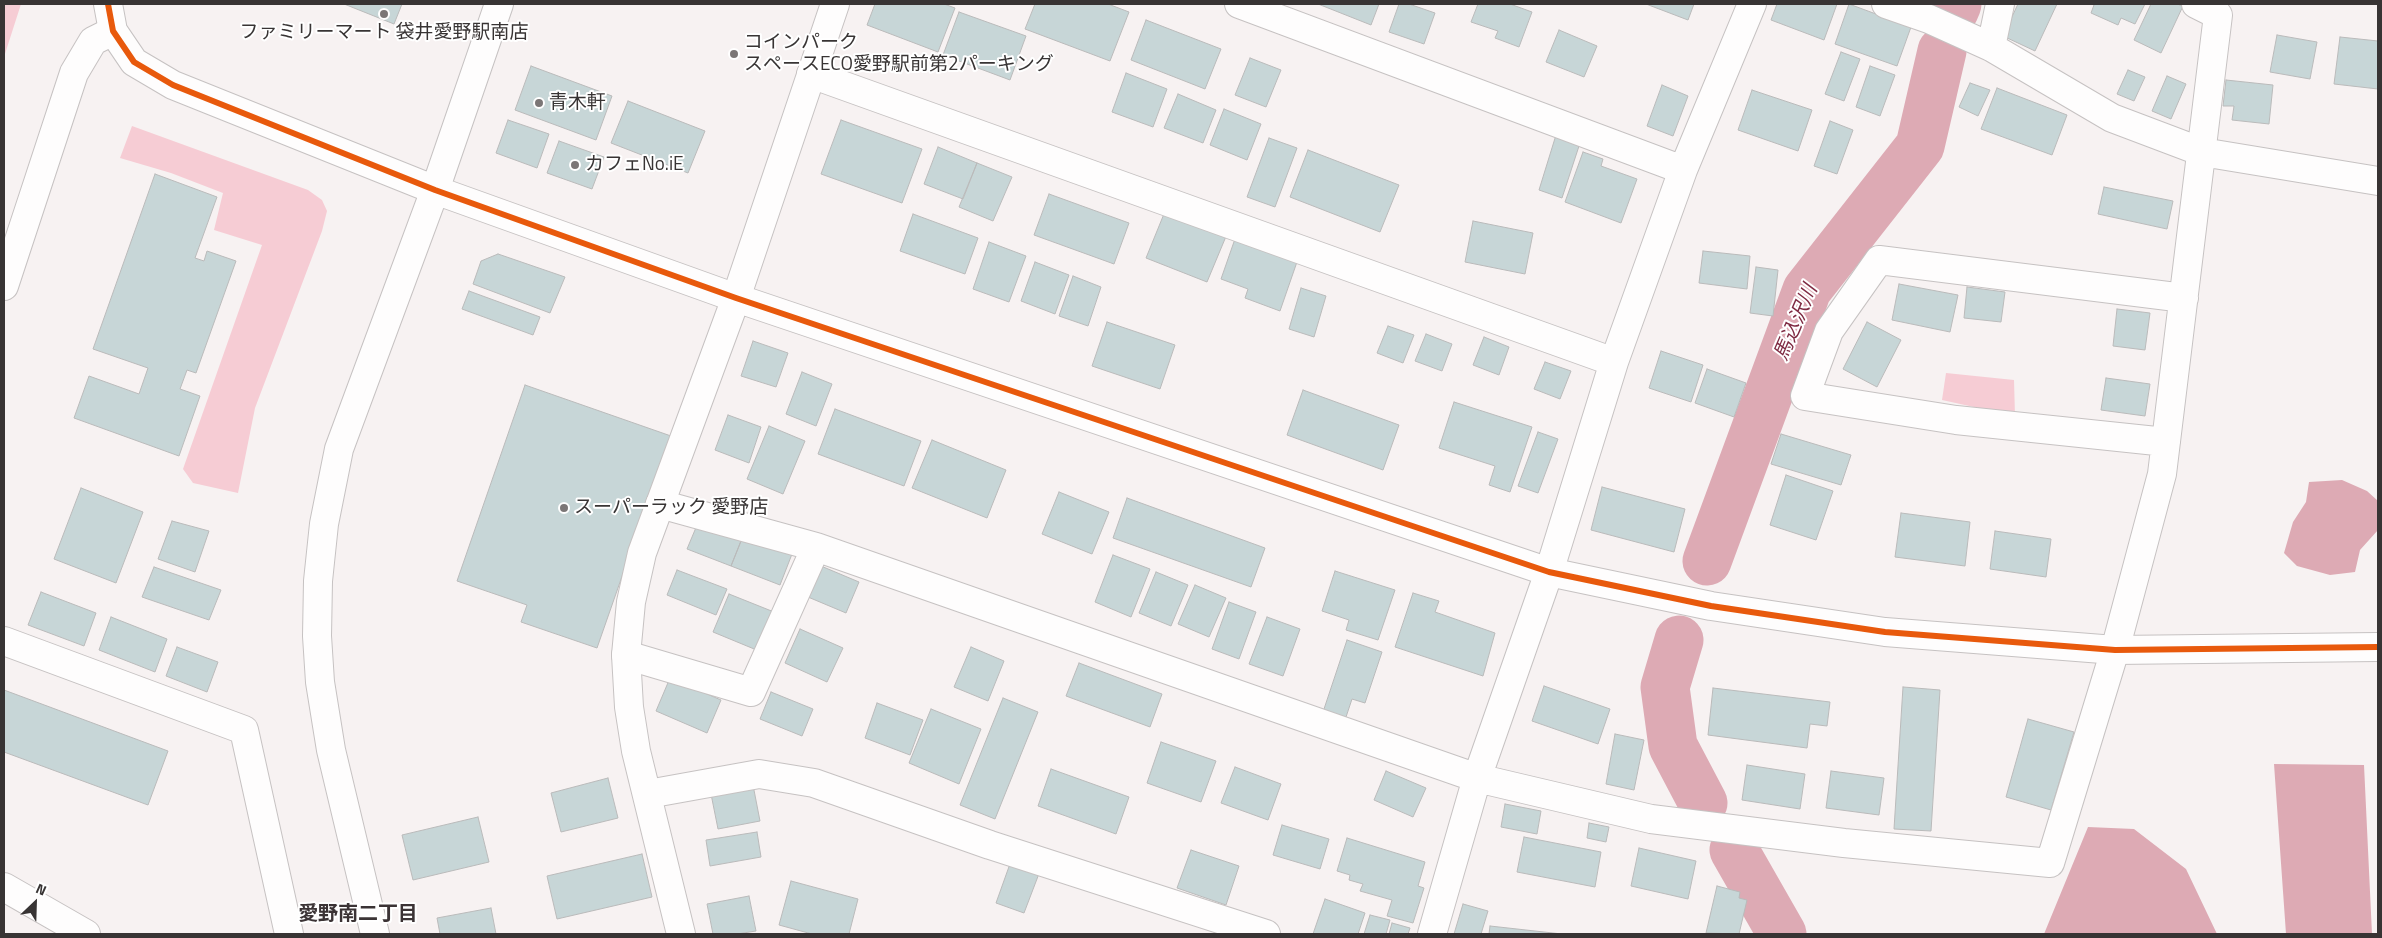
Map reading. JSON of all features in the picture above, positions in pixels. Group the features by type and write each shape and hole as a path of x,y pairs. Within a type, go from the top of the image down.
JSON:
{"street":[{"path":"108,4 113,31 134,62 173,85 435,190 736,298 1549,572 1668,599 1885,632 2115,650 2378,647"},
{"path":"375,934 331,750 322,692 318,636 318,581 324,524 339,449 435,190 499,4"},
{"path":"681,934 648,794 636,752 628,707 626,655 630,602 642,552 736,298 835,4"},
{"path":"1239,4 1683,170"},
{"path":"1432,934 1477,778 1549,572 1614,362 1683,170 1752,4"},
{"path":"1886,4 1929,19 1991,47 2112,118 2202,152 2378,181"},
{"path":"1991,47 2000,4"},
{"path":"660,504 816,547 1477,778 1651,819 1844,844 2050,863 2115,650 2162,474 2218,15 2196,4"},
{"path":"4,286 74,74 93,40 113,31"},
{"path":"811,74 1614,362"},
{"path":"2166,442 1956,420 1805,396 1829,330 1879,260 2184,298"},
{"path":"626,655 751,692 816,547"},
{"path":"4,641 244,730 289,934"},
{"path":"648,794 759,774 814,783 990,845 1266,934"},
{"path":"4,887 86,934"}],"shaded area":[{"path":"4,4 21,4 4,57"},
{"path":"132,126 308,190 322,200 327,211 322,231 255,408 238,493 193,483 183,469 262,245 214,230 223,193 171,173 120,158"},
{"path":"1946,373 2014,380 2015,416 1942,400"},
{"path":"2342,480 2367,491 2378,501 2378,530 2360,550 2355,572 2330,575 2297,566 2284,553 2293,522 2306,502 2309,482"},
{"path":"2274,764 2364,765 2372,934 2286,934"},
{"path":"2088,827 2134,829 2186,869 2217,934 2044,934"}],"building":[{"name":"ファミリーマート 袋井愛野駅南店","path":"344,4 402,4 394,24"},
{"path":"875,4 944,4 955,8 938,52 867,25"},
{"path":"1035,4 1108,4 1129,12 1110,61 1025,29"},
{"path":"1318,4 1379,4 1371,25"},
{"path":"1399,4 1409,4 1435,13 1424,44 1389,32"},
{"path":"1478,4 1510,4 1532,12 1519,47 1495,38 1498,31 1471,22"},
{"path":"1646,4 1694,4 1688,20"},
{"path":"1777,4 1837,4 1824,40 1771,20"},
{"path":"1849,4 1911,27 1897,66 1835,44"},
{"path":"2018,4 2057,4 2035,51 2003,36"},
{"path":"2091,4 2145,4 2135,24 2121,18 2118,25 2091,13 2094,5"},
{"path":"2151,4 2177,4 2183,6 2161,53 2134,40"},
{"path":"959,12 1026,36 1010,80 943,55"},
{"path":"1146,20 1221,49 1205,89 1131,60"},
{"path":"1559,30 1597,46 1584,77 1546,62"},
{"path":"2277,35 2317,42 2310,79 2270,72"},
{"path":"2340,37 2378,41 2378,89 2334,84"},
{"path":"1841,52 1860,59 1844,101 1825,94"},
{"path":"1250,58 1281,70 1266,107 1235,95"},
{"path":"531,66 612,96 596,140 515,110"},
{"path":"1870,66 1895,75 1880,116 1856,107"},
{"path":"2128,70 2145,77 2134,101 2117,94"},
{"path":"1126,73 1167,89 1153,127 1112,112"},
{"path":"2167,76 2186,84 2171,119 2152,111"},
{"path":"2226,80 2273,85 2269,124 2232,120 2234,106 2223,106"},
{"path":"1970,83 1990,90 1978,116 1959,107"},
{"path":"1662,85 1688,96 1673,136 1647,126"},
{"path":"1997,88 2067,115 2052,155 1981,129"},
{"path":"1752,90 1812,110 1798,151 1738,130"},
{"path":"1178,94 1216,110 1203,143 1164,128"},
{"path":"628,101 705,131 688,173 611,143"},
{"path":"1224,109 1261,124 1247,160 1210,145"},
{"path":"508,120 549,134 537,168 496,153"},
{"path":"841,120 922,149 902,203 821,174"},
{"path":"1830,121 1853,130 1837,174 1814,166"},
{"path":"1556,135 1580,143 1562,198 1539,190"},
{"path":"1269,138 1297,148 1275,207 1247,197"},
{"name":"カフェNo.iE","path":"559,141 604,157 592,189 547,173"},
{"path":"938,147 977,163 963,199 924,184"},
{"path":"1308,150 1399,185 1380,232 1290,197"},
{"path":"1583,152 1603,159 1601,166 1637,179 1621,223 1565,202"},
{"path":"977,163 1012,177 993,221 959,207"},
{"path":"155,174 217,197 195,258 204,261 207,251 236,261 196,373 187,370 180,389 200,396 179,456 74,418 89,376 139,394 148,368 93,349"},
{"path":"2104,187 2173,201 2167,229 2098,214"},
{"path":"1049,194 1129,223 1114,264 1034,235"},
{"path":"1166,209 1227,234 1207,282 1146,258"},
{"path":"913,214 978,238 965,274 900,251"},
{"path":"1473,221 1533,233 1525,274 1465,262"},
{"path":"1236,236 1298,259 1280,311 1245,298 1248,289 1221,279"},
{"path":"989,242 1026,256 1009,302 973,289"},
{"path":"1703,251 1750,256 1747,289 1699,283"},
{"path":"498,254 565,277 550,313 473,284 481,261"},
{"path":"1035,262 1069,275 1055,314 1021,301"},
{"path":"1756,267 1778,270 1773,316 1750,313"},
{"path":"1073,276 1101,287 1088,326 1059,316"},
{"path":"1899,284 1958,295 1950,332 1892,320"},
{"path":"1967,287 2005,292 2001,322 1964,318"},
{"path":"1301,288 1326,296 1314,337 1289,329"},
{"path":"469,291 540,317 533,335 462,309"},
{"path":"2117,309 2150,313 2145,350 2113,346"},
{"path":"1107,322 1175,345 1160,389 1092,366"},
{"path":"1867,322 1901,340 1877,387 1843,369"},
{"path":"1388,326 1414,335 1403,363 1377,353"},
{"path":"1426,334 1452,344 1442,371 1415,361"},
{"path":"1484,337 1509,347 1499,375 1473,365"},
{"path":"753,341 788,353 776,387 741,376"},
{"path":"1661,351 1703,365 1691,402 1649,388"},
{"path":"1545,362 1571,371 1560,399 1534,389"},
{"path":"1707,369 1746,383 1734,417 1695,403"},
{"path":"802,372 832,384 816,426 786,414"},
{"path":"2106,378 2150,384 2145,416 2101,410"},
{"name":"スーパーラック 愛野店","path":"525,385 671,436 597,648 521,622 527,605 457,581"},
{"path":"1303,390 1399,425 1383,470 1287,435"},
{"path":"1454,402 1532,427 1510,492 1489,485 1495,466 1439,448"},
{"path":"835,409 921,441 904,486 818,454"},
{"path":"728,415 761,427 749,463 715,450"},
{"path":"769,426 805,441 783,494 747,479"},
{"path":"1538,432 1558,439 1538,493 1518,486"},
{"path":"1781,434 1851,455 1841,485 1771,464"},
{"path":"932,440 1006,470 987,518 912,488"},
{"path":"1786,475 1833,491 1816,540 1770,525"},
{"path":"1602,487 1685,509 1674,552 1591,530"},
{"path":"81,488 143,512 116,583 54,559"},
{"path":"1059,492 1109,512 1092,554 1042,534"},
{"path":"1127,498 1265,548 1251,587 1113,538"},
{"path":"1901,513 1970,522 1965,566 1895,557"},
{"path":"700,518 743,536 731,566 687,549"},
{"path":"172,521 209,531 195,572 158,559"},
{"path":"1995,531 2051,539 2046,577 1990,569"},
{"path":"743,536 792,554 780,585 731,566"},
{"path":"1113,555 1150,569 1131,617 1095,602"},
{"path":"821,566 859,582 846,613 808,597"},
{"path":"154,567 221,590 209,620 142,597"},
{"path":"677,570 727,589 716,615 667,595"},
{"path":"1335,571 1395,590 1378,640 1346,630 1349,620 1322,611"},
{"path":"1156,572 1188,585 1171,626 1139,613"},
{"path":"1195,585 1226,598 1209,637 1178,624"},
{"path":"41,592 96,613 84,646 28,625"},
{"path":"1413,593 1439,601 1435,612 1495,633 1483,676 1395,647"},
{"path":"729,594 774,612 759,651 713,632"},
{"path":"1229,602 1256,612 1239,659 1212,649"},
{"path":"111,617 167,639 155,672 99,650"},
{"path":"1267,617 1300,629 1283,676 1249,664"},
{"path":"800,629 843,648 827,682 785,663"},
{"path":"1347,640 1382,652 1365,703 1352,699 1345,720 1323,712"},
{"path":"177,647 218,662 207,692 166,676"},
{"path":"971,647 1004,661 988,701 954,687"},
{"path":"1079,663 1162,694 1150,727 1066,696"},
{"path":"670,678 721,700 707,733 656,711"},
{"path":"1544,686 1610,709 1598,744 1532,721"},
{"path":"1903,687 1940,690 1931,831 1894,829"},
{"path":"1713,688 1830,702 1827,726 1810,724 1807,748 1708,735"},
{"path":"4,690 168,751 148,805 4,752"},
{"path":"771,692 813,709 802,736 760,719"},
{"path":"1003,698 1038,712 995,819 960,805"},
{"path":"877,703 923,720 910,755 865,738"},
{"path":"931,709 981,729 959,784 909,763"},
{"path":"2028,719 2074,732 2051,810 2006,797"},
{"path":"1615,734 1644,740 1634,790 1606,784"},
{"path":"1161,742 1216,761 1201,802 1147,783"},
{"path":"1747,765 1805,774 1800,809 1742,800"},
{"path":"1235,767 1281,784 1268,820 1221,803"},
{"path":"1051,769 1129,797 1116,834 1038,806"},
{"path":"1386,771 1426,788 1413,817 1374,800"},
{"path":"1831,771 1884,778 1879,815 1826,808"},
{"path":"608,778 618,818 561,832 551,793"},
{"path":"753,785 760,821 718,829 711,794"},
{"path":"1505,804 1541,811 1537,834 1501,827"},
{"path":"478,817 489,862 413,880 402,835"},
{"path":"1589,823 1609,827 1606,842 1587,838"},
{"path":"1282,825 1329,839 1320,869 1273,855"},
{"path":"757,832 761,857 710,866 706,840"},
{"path":"1524,837 1601,852 1595,887 1517,872"},
{"path":"1347,838 1425,862 1418,886 1424,888 1413,923 1387,916 1392,900 1360,891 1363,884 1349,880 1350,875 1337,871"},
{"path":"1639,848 1696,861 1688,899 1631,886"},
{"path":"1191,850 1239,866 1226,905 1177,888"},
{"path":"642,854 652,897 557,919 547,876"},
{"path":"1011,861 1040,871 1024,913 996,903"},
{"path":"791,881 858,899 849,934 812,934 779,925"},
{"path":"1717,886 1740,892 1739,898 1747,900 1739,934 1706,933"},
{"path":"749,896 756,931 737,934 713,934 707,904"},
{"path":"1325,899 1365,913 1358,934 1313,934"},
{"path":"1463,904 1488,911 1481,934 1454,934"},
{"path":"491,908 496,934 440,934 437,918"},
{"path":"1370,915 1390,920 1386,934 1364,934"},
{"path":"1392,923 1410,928 1408,934 1389,934"},
{"path":"1490,926 1562,934 1489,934"}],"waterway":[{"name":"馬込沢川","path":"1954,11 1957,4"},
{"name":"馬込沢川","path":"1707,561 1807,290 1920,146 1942,51"},
{"name":"馬込沢川","path":"1679,640 1665,687 1673,746 1703,803"},
{"name":"馬込沢川","path":"1734,850 1782,934"}],"cycle path":[{"path":"108,4 113,31 134,62 173,85 435,190 736,298 1549,572 1711,606 1885,632 2115,650 2378,647"}],"place":[{"name":"ファミリーマート 袋井愛野駅南店","path":"384,14"},
{"name":"コインパーク スペースECO愛野駅前第2パーキング","path":"734,54"},
{"name":"青木軒","path":"539,103"},
{"name":"カフェNo.iE","path":"575,165"},
{"name":"スーパーラック 愛野店","path":"564,508"}],"district":[{"name":"愛野南二丁目","path":"358,915"}]}
